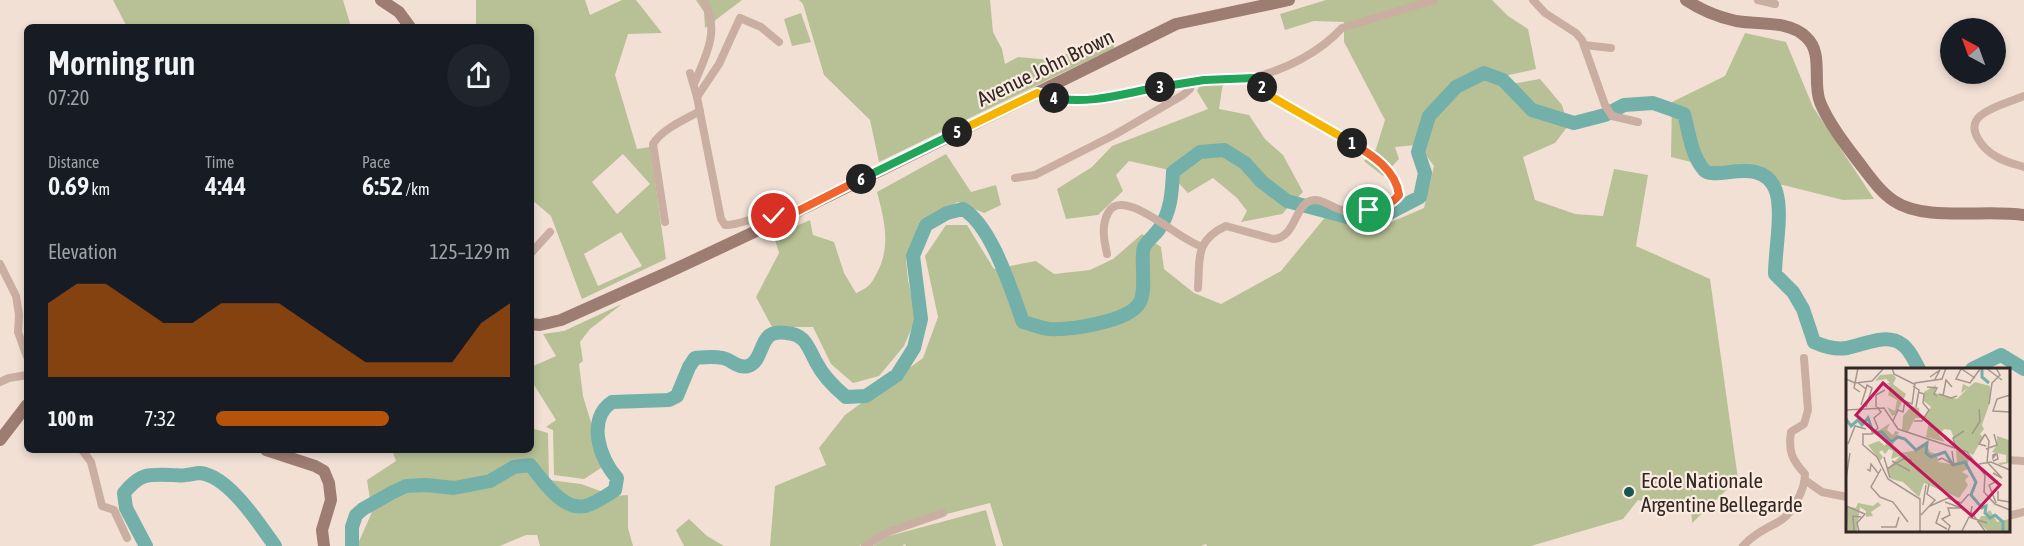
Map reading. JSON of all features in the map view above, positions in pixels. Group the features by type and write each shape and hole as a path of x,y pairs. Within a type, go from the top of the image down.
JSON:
{"main road":[{"path":"381,0 399,12 408,24"},
{"name":"Avenue John Brown","path":"534,324 561,320 780,220 1176,24 1289,0"},
{"path":"1686,0 1723,17 1791,28 1800,31 1809,39 1815,49 1818,92 1823,109 1860,164 1896,202 1939,213 2001,212 2024,215"},
{"path":"0,440 24,409"},
{"path":"275,453 324,471 329,483 330,500 322,530 324,546"}],"street":[{"path":"694,84 712,40 709,10 703,0"},
{"path":"1257,0 1273,3"},
{"path":"1037,93 1057,99 1084,100 1114,97 1192,82 1254,78 1297,62 1332,39 1342,28 1434,0"},
{"path":"1533,0 1545,13 1576,33 1584,45 1605,105 1612,116 1638,122"},
{"path":"1758,0 1775,4"},
{"path":"697,97 719,64 740,18 761,27 778,42"},
{"path":"1584,45 1611,48"},
{"path":"690,74 700,111 721,219 725,225 774,216 780,220"},
{"path":"1197,288 1201,246 1210,235 1226,226 1280,239 1286,235 1303,206 1314,200 1343,211 1369,210 1385,206 1399,195 1398,187 1379,160 1272,97 1254,78"},
{"path":"1015,178 1035,175 1116,134 1183,95 1190,89 1192,82"},
{"path":"2024,96 1980,116 1975,123 1974,130 1979,141 1990,153 2024,167"},
{"path":"664,222 654,144 664,132 700,111"},
{"path":"1107,254 1104,224 1108,210 1113,205 1119,204 1137,208 1188,241 1201,246"},
{"path":"534,250 550,232"},
{"path":"0,264 16,296 20,315 18,332 24,349"},
{"path":"1743,546 1760,531 1780,522 1790,512 1805,480 1805,474 1794,463 1790,451 1791,432 1804,424 1808,410 1804,358"},
{"path":"0,382 24,376"},
{"path":"84,453 91,462 102,506 114,510 127,538"},
{"path":"2009,460 2024,461"},
{"path":"1805,480 1822,492 1846,497"},
{"path":"2009,516 2024,512"},
{"path":"865,546 888,532 943,513"}],"green space":[{"path":"113,0 343,0 350,24 125,24"},
{"path":"476,0 585,0 590,15 622,0 636,0 662,33 628,34 615,75 637,149 650,147 666,259 582,299 551,216 534,202 534,24 476,24","holes":["623,154 650,184 617,214 592,182","621,232 642,266 598,286 584,254"]},
{"path":"696,0 742,0 705,28 704,12"},
{"path":"799,0 990,0 993,32 1002,49 1005,64 1018,57 1051,60 1112,36 1114,48 879,162 870,120 824,75 803,4"},
{"path":"1326,0 1492,0 1508,16 1528,29 1536,69 1504,76 1486,69 1454,86 1424,118 1416,145 1395,147 1399,159 1383,176 1364,161 1376,149 1385,120 1344,42 1344,22 1314,21 1285,30 1280,14"},
{"path":"801,13 811,42 792,46 784,19"},
{"path":"1745,33 1786,42 1813,107 1874,199 1843,200 1671,157 1672,102 1725,76"},
{"path":"1484,77 1506,85 1540,79 1562,105 1568,126 1555,143 1523,157 1535,200 1575,214 1603,216 1614,169 1648,175 1636,246 1710,279 1738,479 1692,523 1691,501 1667,507 1638,500 1623,519 1531,546 1207,546 1206,544 1201,546 1003,546 990,503 884,530 859,546 770,546 775,486 826,465 819,448 845,415 923,358 938,317 925,256 946,225 967,225 994,269 1036,261 1054,274 1090,270 1113,259 1142,234 1161,247 1164,269 1194,293 1221,304 1281,271 1327,215 1375,229 1424,208 1434,166 1422,150 1432,117 1459,90"},
{"path":"1223,83 1219,109 1249,115 1265,139 1283,155 1303,192 1282,214 1241,222 1247,211 1237,198 1213,178 1188,193 1165,169 1129,161 1116,175 1123,191 1098,215 1066,219 1057,189 1092,167 1112,146 1208,109 1197,91 1200,85"},
{"path":"946,154 971,192 996,185 1001,205 984,213 958,202 920,221 906,259 916,318 904,346 879,376 853,383 831,364 813,327 772,327 756,297 779,253 774,236 810,220 813,235 834,242 844,273 856,293 861,291 874,279 884,251 884,222 877,192"},
{"path":"622,304 590,329 580,342 583,361 579,364 583,396 604,466 584,479 554,475 553,430 546,427 556,420 534,385 534,366 556,356 543,334 564,331"},
{"path":"534,429 548,433 549,480 581,484 614,496 628,495 628,528 633,546 540,546 537,535 526,535 500,546 357,546 372,512 367,480 396,461 393,453 534,453"},
{"path":"986,510 996,546 906,546 905,544 902,546 873,546 889,536"},
{"path":"689,519 707,536 724,546 684,546 676,530"}],"waterway":[{"path":"352,546 352,527 356,515 406,486 426,485 454,488 490,481 514,467 530,465 547,486 569,504 585,506 597,501 615,490 617,478 605,461 598,440 599,419 604,409 612,402 669,400 677,396 695,358 719,357 741,366 753,364 765,341 774,333 793,334 802,339 825,377 846,397 866,396 897,375 914,348 921,319 913,256 926,225 947,213 963,209 973,217 992,244 1023,322 1049,329 1071,328 1112,320 1125,315 1140,302 1144,247 1159,229 1166,216 1173,172 1200,152 1224,150 1245,163 1262,182 1287,201 1351,218 1391,212 1420,197 1425,173 1418,152 1429,116 1456,87 1484,73 1503,80 1532,110 1574,123 1605,115 1624,105 1653,103 1684,114 1693,150 1704,170 1710,173 1750,171 1770,180 1778,200 1779,221 1775,274 1793,292 1803,309 1814,342 1843,348 1882,339 1897,341 1908,350 1918,368"},
{"path":"1974,368 2001,355 2024,369"},
{"path":"146,546 126,508 124,493 145,476 200,473 211,476 232,492 252,514 275,546"}],"place":[{"name":"Ecole Nationale Argentine Bellegarde","path":"1629,492"}],"route":[{"path":"774,216 780,220 1037,93 1057,99 1084,100 1114,97 1204,80 1254,78 1272,97 1379,160 1393,177 1399,195 1385,206 1369,210"}]}
